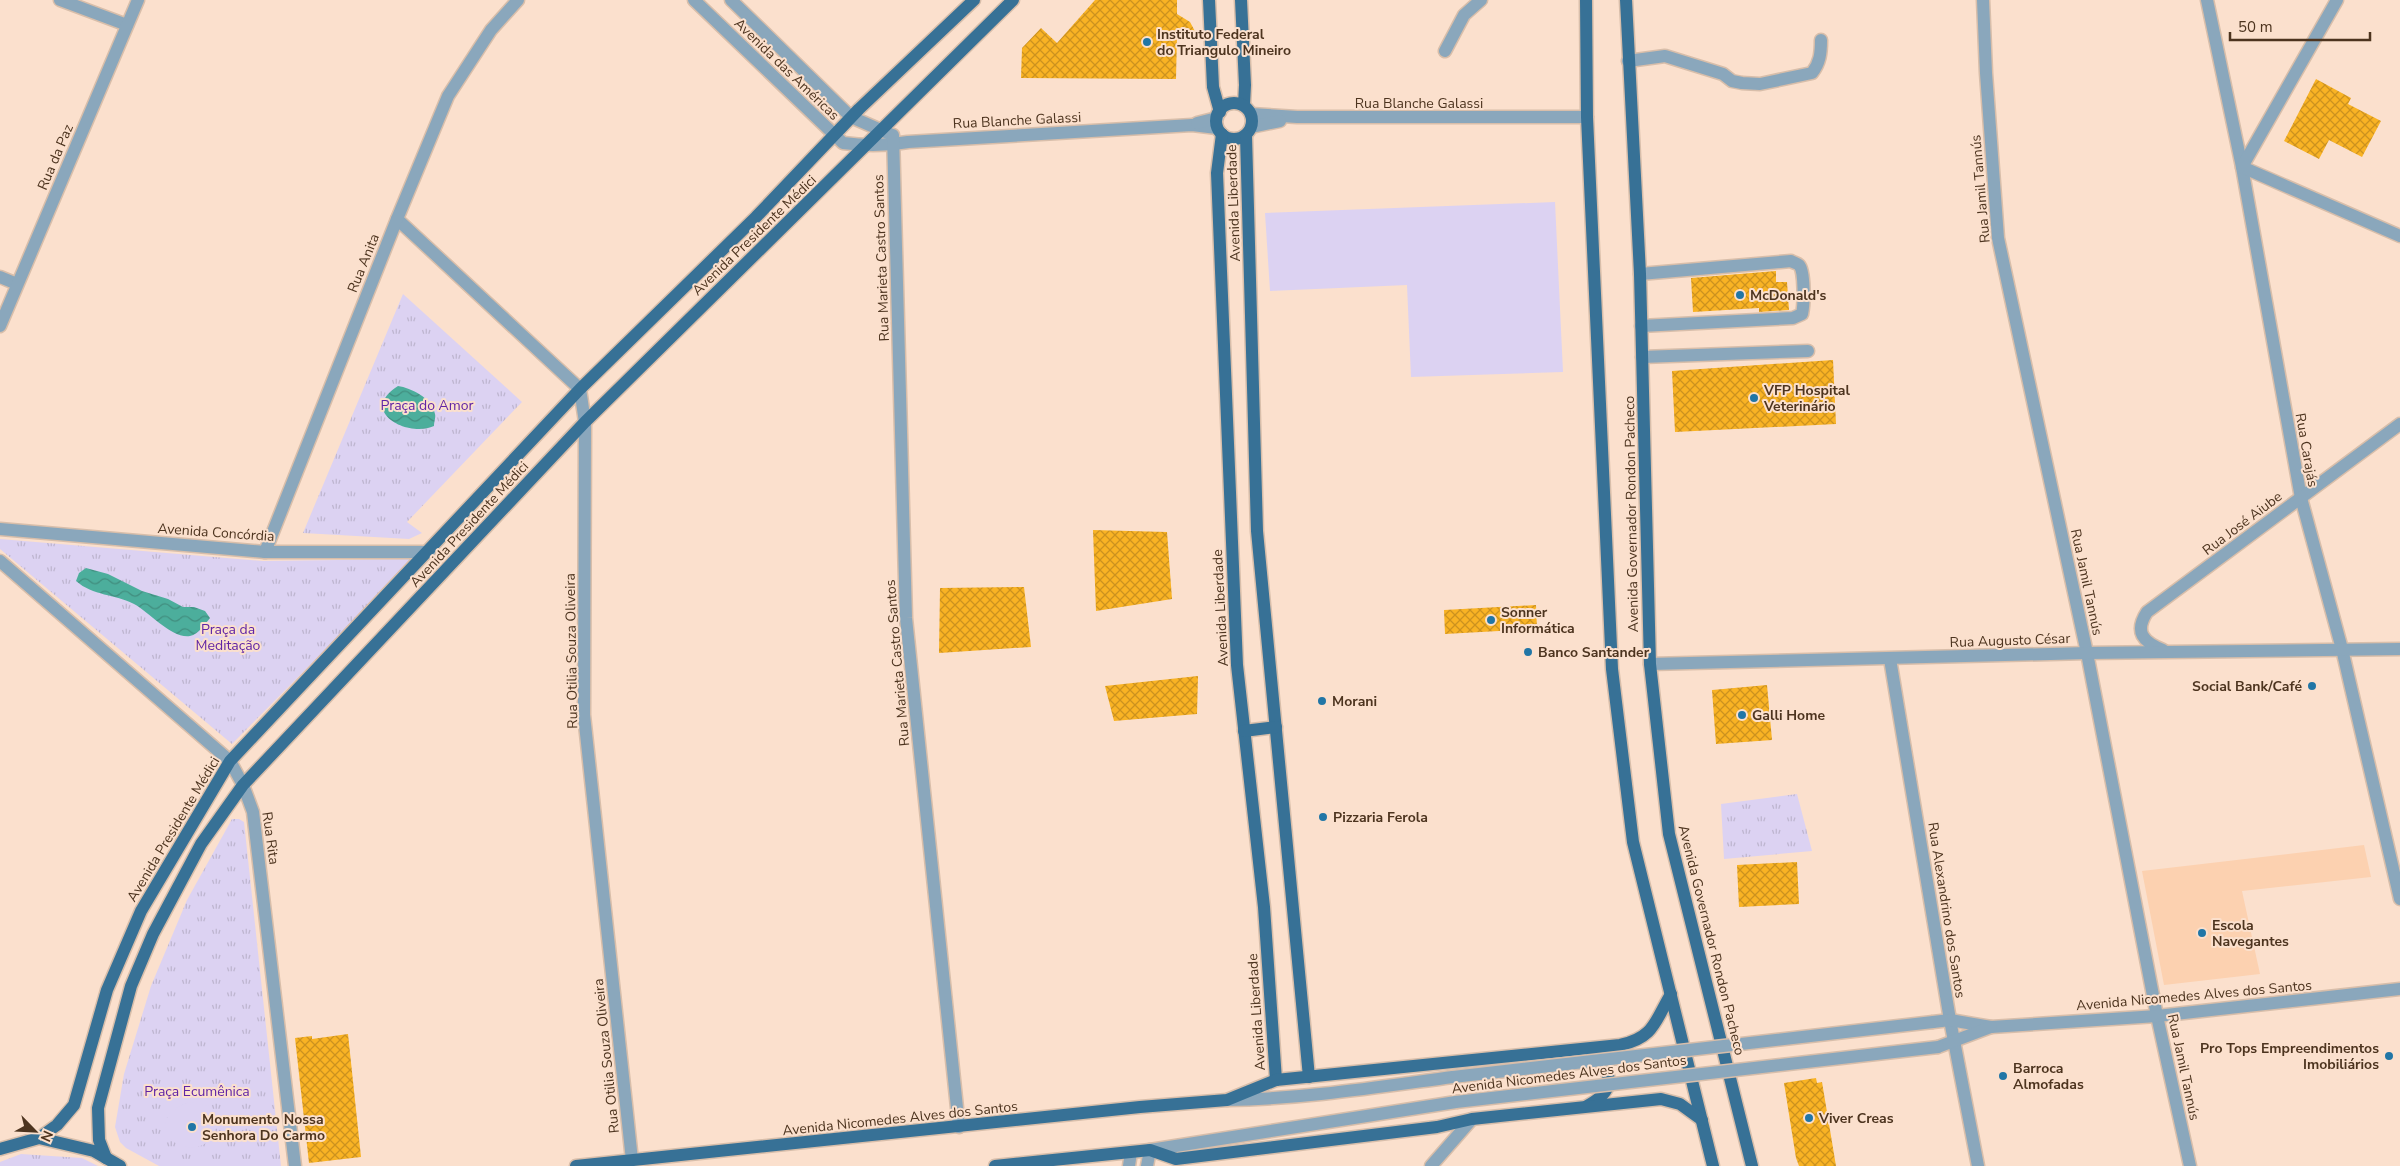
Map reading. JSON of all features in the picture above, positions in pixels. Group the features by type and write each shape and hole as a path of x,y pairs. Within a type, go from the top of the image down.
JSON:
{"main road":[{"name":"Avenida Presidente Médici","path":"39,1138 57,1125 74,1105 107,990 141,911 230,761 430,552 580,389 756,217 851,117 974,0"},
{"name":"Avenida Presidente Médici","path":"106,1158 99,1140 98,1108 131,986 153,934 201,844 243,785 585,422 1013,0"},
{"name":"Avenida Liberdade","path":"1209,0 1213,87 1219,123 1217,183 1237,655 1264,907 1276,1080"},
{"name":"Avenida Liberdade","path":"1241,0 1248,121 1257,531 1309,1076"},
{"name":"Avenida Governador Rondon Pacheco","path":"1586,0 1587,117 1612,669 1633,842 1713,1166"},
{"name":"Avenida Governador Rondon Pacheco","path":"1626,0 1640,274 1650,664 1669,834 1752,1166"},
{"path":"1238,103 1248,121 1232,139 1219,123 1227,104 1238,103"},
{"path":"1244,730 1276,727"},
{"name":"Avenida Nicomedes Alves dos Santos","path":"576,1166 1140,1107 1227,1100 1276,1080 1581,1050 1637,1042 1646,1036 1670,994"},
{"path":"1581,1050 1603,1065 1610,1077 1609,1083 1601,1096 1585,1107"},
{"name":"Avenida Nicomedes Alves dos Santos","path":"995,1166 1150,1150 1176,1159 1437,1126 1472,1119 1661,1099 1680,1104 1702,1120"},
{"path":"0,1149 39,1138 94,1151 120,1166"}],"street":[{"path":"60,0 127,25"},
{"name":"Rua da Paz","path":"0,326 138,0"},
{"name":"Rua Anita","path":"265,552 448,96 491,30 518,0"},
{"name":"Avenida das Américas","path":"694,0 843,143 867,146"},
{"name":"Avenida das Américas","path":"731,0 851,117 881,130"},
{"path":"1445,51 1464,15 1481,0"},
{"name":"Rua Jamil Tannús","path":"1983,0 1998,238 2087,653 2157,1016 2190,1166"},
{"name":"Rua Carajás","path":"2207,0 2242,166 2301,498 2342,649 2400,900"},
{"path":"2337,0 2242,166 2400,236"},
{"path":"1628,61 1665,56 1723,74 1732,81 1760,84 1812,73 1820,56 1821,40"},
{"name":"Rua Blanche Galassi","path":"1248,121 1297,117 1587,117"},
{"name":"Rua Blanche Galassi","path":"867,146 893,140 908,142 1219,123"},
{"path":"881,130 893,140"},
{"name":"Rua Marieta Castro Santos","path":"893,140 906,618 959,1127"},
{"path":"397,220 580,389"},
{"path":"1640,274 1791,261 1799,265 1802,271 1804,306 1802,314 1793,318 1641,326"},
{"path":"0,277 17,284"},
{"path":"1642,357 1808,351"},
{"name":"Rua Otilia Souza Oliveira","path":"580,389 585,422 584,715 632,1160"},
{"name":"Rua José Aiube","path":"2167,652 2149,644 2143,637 2141,625 2147,612 2400,424"},
{"name":"Avenida Concórdia","path":"0,529 265,552 430,552"},
{"name":"Rua Rita","path":"0,561 230,761 243,785 253,812 295,1166"},
{"name":"Rua Augusto César","path":"1650,664 2087,653 2342,649 2400,650"},
{"name":"Rua Alexandrino dos Santos","path":"1890,659 1950,1020 1978,1166"},
{"name":"Avenida Nicomedes Alves dos Santos","path":"1227,1100 1271,1100 1324,1095 1453,1077 1950,1020 1991,1027 2157,1016 2400,990"},
{"name":"Avenida Nicomedes Alves dos Santos","path":"1150,1150 1456,1102 1938,1046 1955,1042 1991,1027"},
{"path":"1431,1166 1472,1119"},
{"path":"1147,1166 1150,1150"},
{"path":"1129,1166 1131,1152"}],"shaded area":[{"name":"Escola Navegantes","path":"2364,845 2371,877 2242,891 2260,974 2164,985 2142,871"}],"green space":[{"path":"1555,202 1563,372 1411,377 1407,285 1270,291 1265,213"},
{"name":"Praça do Amor","path":"403,294 522,402 407,522 422,533 409,539 303,533"},
{"name":"Praça da Meditação","path":"0,539 263,561 415,559 232,744 0,549"},
{"path":"1797,794 1812,851 1724,859 1721,804"},
{"name":"Praça Ecumênica","path":"232,819 239,819 244,822 281,1166 159,1166 126,1148 120,1142 115,1127 124,1074 151,986 187,900"},
{"path":"189,1102 210,1106 215,1119 214,1135 200,1146 189,1147 178,1144 170,1138 166,1129 166,1120 174,1110"},
{"path":"21,1154 82,1158 98,1166 0,1166 0,1162"}],"water":[{"path":"398,386 415,392 430,403 435,415 434,426 424,429 412,428 391,420 385,413 383,405 387,396"},
{"path":"86,568 108,574 142,591 168,599 183,607 194,607 205,611 210,618 193,635 183,636 168,629 134,604 83,586 76,581 79,573"}],"building":[{"name":"Instituto Federal do Triangulo Mineiro","path":"1095,0 1177,0 1177,14 1190,22 1197,35 1177,35 1176,79 1021,78 1022,48 1041,28 1057,43"},
{"path":"2316,79 2351,98 2348,104 2381,121 2362,157 2329,140 2319,159 2284,141"},
{"name":"McDonald's","path":"1776,271 1776,282 1787,282 1789,310 1759,312 1759,308 1693,312 1691,278"},
{"name":"VFP Hospital Veterinário","path":"1833,360 1836,424 1675,432 1672,371"},
{"path":"1093,530 1167,532 1172,599 1096,611"},
{"path":"1024,587 1031,647 939,653 940,588"},
{"name":"Sonner Informática","path":"1536,605 1537,629 1445,634 1444,610"},
{"path":"1198,676 1197,714 1114,721 1105,686"},
{"name":"Galli Home","path":"1767,685 1772,740 1716,744 1712,690"},
{"path":"1797,862 1799,904 1739,907 1737,865"},
{"path":"348,1034 361,1157 309,1163 295,1038 312,1036 312,1039"},
{"name":"Viver Creas","path":"1816,1078 1817,1083 1822,1082 1836,1166 1799,1166 1796,1158 1784,1083"}],"place":[{"name":"Instituto Federal do Triangulo Mineiro","path":"1147,42"},
{"name":"McDonald's","path":"1740,295"},
{"name":"VFP Hospital Veterinário","path":"1754,398"},
{"name":"Sonner Informática","path":"1491,620"},
{"name":"Banco Santander","path":"1528,652"},
{"name":"Social Bank/Café","path":"2312,686"},
{"name":"Morani","path":"1322,701"},
{"name":"Galli Home","path":"1742,715"},
{"name":"Pizzaria Ferola","path":"1323,817"},
{"name":"Escola Navegantes","path":"2202,933"},
{"name":"Pro Tops Empreendimentos Imobiliários","path":"2389,1056"},
{"name":"Barroca Almofadas","path":"2003,1076"},
{"name":"Viver Creas","path":"1809,1118"},
{"name":"Monumento Nossa Senhora Do Carmo","path":"192,1127"}]}
